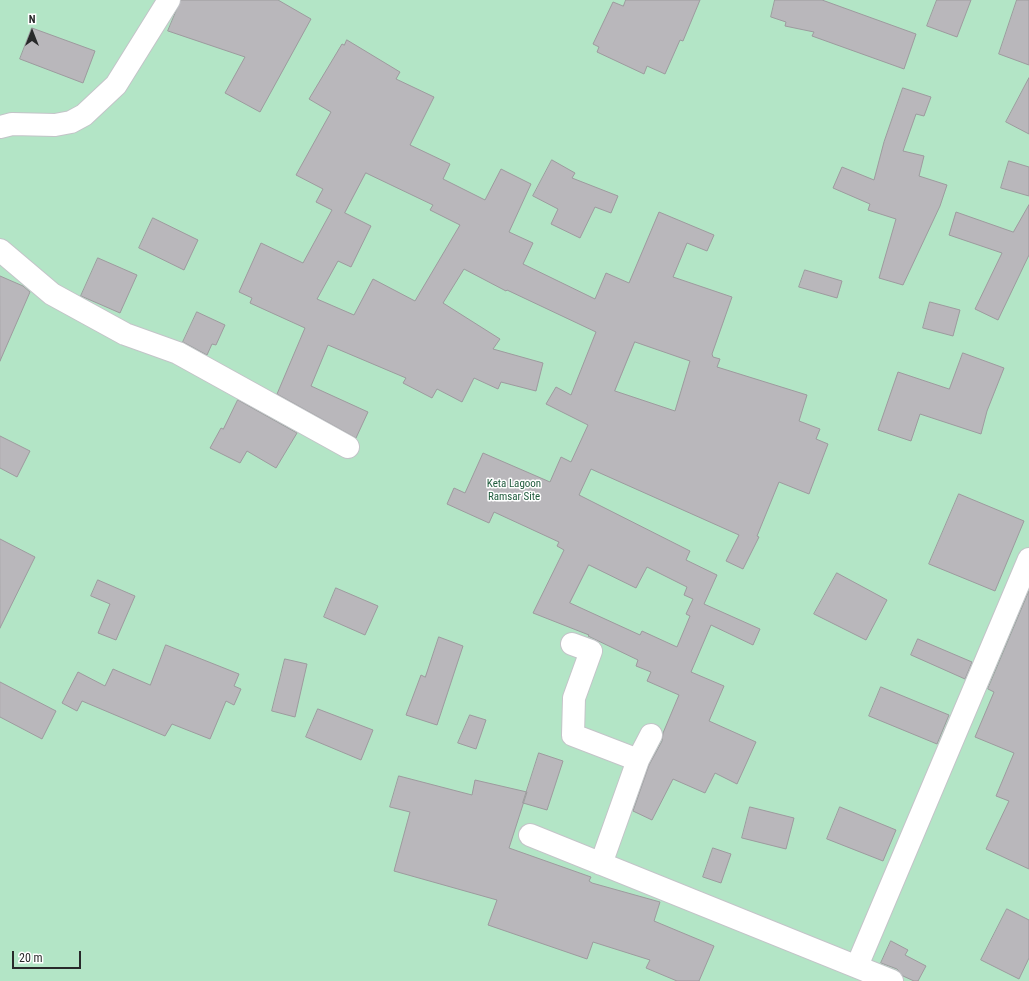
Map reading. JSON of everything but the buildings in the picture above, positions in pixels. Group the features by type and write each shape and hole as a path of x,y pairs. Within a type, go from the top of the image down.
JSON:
{"street":[{"path":"0,127 12,124 55,125 71,122 84,115 116,85 169,0"},
{"path":"0,250 52,294 125,334 178,353 348,447"},
{"path":"857,966 1029,559"},
{"path":"572,644 591,651 574,698 573,735 638,760"},
{"path":"601,864 638,760 651,735"},
{"path":"530,835 892,981"}],"green space":[{"name":"Keta Lagoon Ramsar Site","path":"0,0 1029,0 1029,981 0,981"}]}
